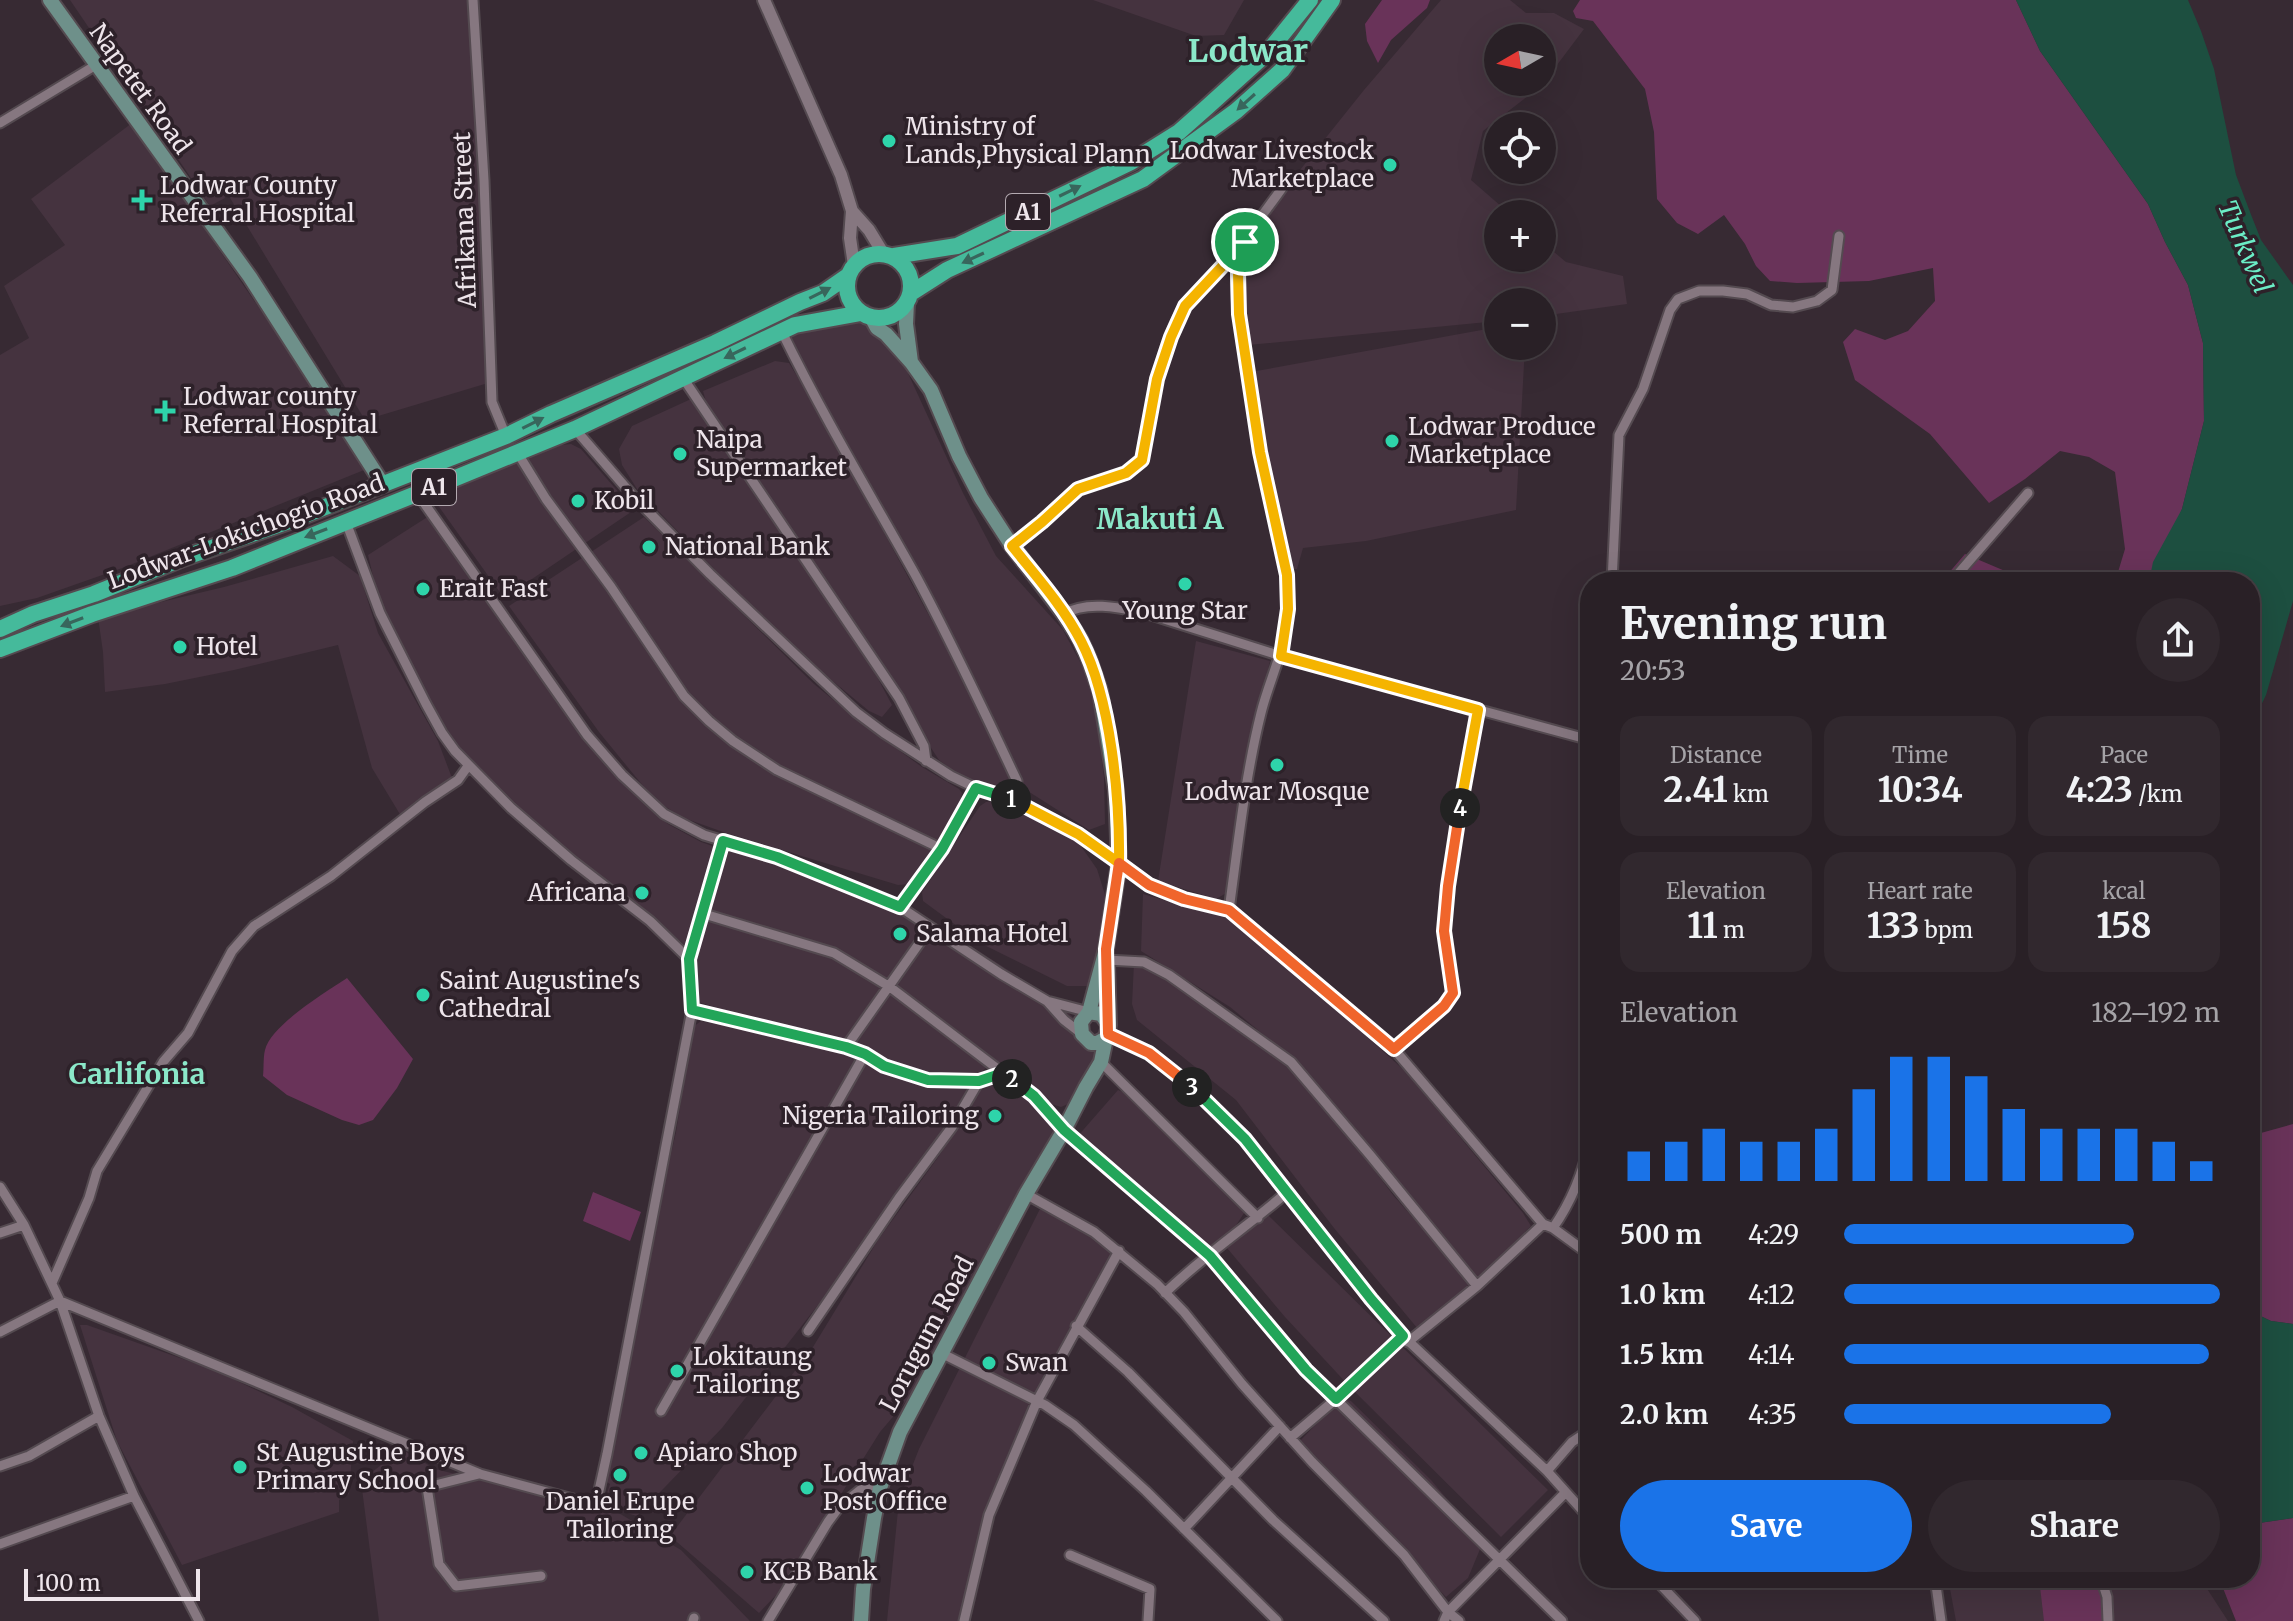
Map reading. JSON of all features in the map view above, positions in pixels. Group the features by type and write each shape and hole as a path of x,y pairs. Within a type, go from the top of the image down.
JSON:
{"highway":[{"name":"A1","path":"851,270 862,258 872,253 957,246 1131,162 1179,132 1268,52 1310,0"},
{"name":"A1","path":"866,315 892,316 901,311 909,298 947,270 1143,179 1236,111 1282,70 1332,0"},
{"path":"889,254 903,263 909,272 909,298"},
{"name":"Lodwar-Lokichogio Road","path":"0,629 506,436 823,293 851,270"},
{"path":"851,270 847,286 849,296 854,306 866,315"},
{"name":"Lodwar-Lokichogio Road","path":"0,649 92,614 232,568 575,429 795,325 866,315"}],"main road":[{"name":"Napetet Road","path":"50,0 250,277 382,483"},
{"path":"909,298 906,324 911,362"},
{"path":"866,315 911,362 931,390 959,456 985,505 1064,614 1089,659 1103,703 1116,790 1119,863 1107,954 1089,1012 1081,1022 1091,1057 1086,1087"},
{"name":"Lorugum Road","path":"861,1621 868,1550 880,1488 905,1421 1026,1194 1101,1062 1108,1032 1107,954"},
{"path":"1084,1037 1091,1043 1097,1043 1108,1032 1101,1014 1089,1012"}],"street":[{"name":"Afrikana Street","path":"473,0 484,180 492,402 506,436"},
{"path":"764,0 841,175 852,211 851,270"},
{"path":"0,123 96,65"},
{"path":"1012,546 1078,489 1126,473 1142,460 1157,379 1185,306 1245,242 1282,188"},
{"path":"852,211 889,254"},
{"path":"1612,572 1619,435 1643,389 1670,310 1678,299 1699,291 1747,294 1782,307 1817,301 1832,290 1839,236"},
{"path":"1229,910 1261,712 1281,656 1288,609 1287,575 1260,452 1239,314 1239,258 1245,242"},
{"path":"782,332 825,418 964,667 1017,781 1015,800"},
{"path":"683,378 899,698 924,746 926,761"},
{"path":"575,429 634,497 856,712 926,761 976,788 1015,800 1078,834 1149,885 1184,899 1229,910 1394,1049 1548,1226 1580,1248"},
{"path":"517,452 546,499 611,587 684,696 709,721 777,770 942,849"},
{"path":"417,493 587,735 622,775 664,814 704,835 777,857 900,907 1047,1001 1084,1037"},
{"path":"1960,572 2028,493"},
{"path":"346,522 369,588 442,733 468,766 511,808 571,860 642,914 689,959"},
{"path":"1064,614 1074,608 1090,607 1136,611 1281,656 1580,737"},
{"path":"1394,1049 1444,1006 1453,993 1444,931 1446,901 1478,710"},
{"path":"52,1283 89,1198 97,1171 163,1062 188,1033 232,951 254,926 331,876 458,780 468,766"},
{"path":"900,907 942,849 976,788"},
{"path":"0,1332 60,1301 480,1474 584,1502 597,1500 692,1010 689,959 723,841"},
{"path":"701,913 834,953 890,987 1034,1096 1064,1130 1210,1256 1306,1370 1562,1621"},
{"path":"846,1047 930,928"},
{"path":"1107,954 1144,962 1169,975 1291,1062 1477,1286"},
{"path":"1047,1001 1089,1012"},
{"path":"692,1010 846,1047 884,1066 919,1078 979,1081 1003,1073"},
{"path":"1108,1032 1149,1053 1201,1094 1245,1139 1406,1339 1547,1471 1580,1509"},
{"path":"661,1411 865,1054"},
{"path":"1101,1062 1258,1218"},
{"path":"808,1331 952,1127 979,1081"},
{"path":"1290,1438 1406,1339 1477,1286 1548,1226 1569,1205 1580,1175"},
{"path":"0,1187 24,1225 52,1283 99,1416 134,1496 199,1621"},
{"path":"1165,1293 1188,1270 1210,1256 1286,1193"},
{"path":"1026,1194 1094,1232 1165,1293 1290,1438 1404,1555 1446,1616 1459,1621"},
{"path":"0,1233 24,1225"},
{"path":"964,1621 989,1515 1037,1401 1119,1251"},
{"path":"1076,1326 1128,1372 1273,1520 1384,1621"},
{"path":"941,1353 1045,1405 1074,1425 1146,1491 1277,1621"},
{"path":"0,1466 29,1456 99,1416"},
{"path":"1184,1529 1280,1426"},
{"path":"1547,1471 1580,1437"},
{"path":"480,1474 427,1487 439,1564 456,1586 541,1576"},
{"path":"768,1621 839,1507 864,1487 880,1488"},
{"path":"1446,1616 1565,1493"},
{"path":"0,1544 134,1496"},
{"path":"1070,1555 1150,1589 1148,1621"},
{"path":"1664,1588 1695,1621"},
{"path":"1936,1588 1941,1621"},
{"path":"2104,1588 2108,1621"}],"shaded area":[{"path":"70,0 470,0 488,383 365,420 224,188 225,198 210,206"},
{"path":"1093,0 1244,0 1224,35 1196,36"},
{"path":"1382,0 1430,0 1427,8 1391,40 1378,63 1367,41 1365,24"},
{"name":"Lodwar Livestock Marketplace","path":"1441,0 1510,0 1526,13 1554,13 1584,29 1556,66 1556,24 1484,24 1484,96 1528,96 1507,112 1484,112 1484,130 1471,180 1494,200 1484,200 1484,272 1556,272 1556,254 1566,262 1623,276 1627,304 1556,314 1556,288 1484,288 1484,322 1248,345 1240,299 1248,250 1268,210"},
{"path":"1580,0 2016,0 2040,51 2148,204 2188,285 2203,343 2204,421 2182,509 2156,572 2118,572 2125,549 2115,472 2089,457 2060,451 1989,503 1930,434 1855,380 1843,342 1855,329 1885,340 1908,331 1935,301 1933,268 1869,281 1770,281 1756,266 1724,215 1698,234 1677,223 1657,199 1654,132 1645,89 1593,21 1576,18 1573,11"},
{"name":"Lodwar county Referral Hospital","path":"132,123 369,468 125,567 37,598 0,606 0,355 29,338 4,286 65,245 31,199"},
{"path":"859,302 869,304 885,323 963,493 996,556 1063,630 1086,673 1095,707 1104,777 1105,824 1089,830 1023,788 978,684 808,376 790,333"},
{"name":"Lodwar Produce Marketplace","path":"1484,330 1484,360 1524,360 1516,510 1366,541 1303,548 1297,569 1288,570 1251,372"},
{"path":"775,361 789,363 816,407 978,706 1013,782 1007,789 964,779 939,760 708,409 703,391"},
{"path":"691,399 859,643 892,705 882,717 869,711 823,673 741,597 637,489 622,465 619,449 632,426"},
{"path":"571,444 581,449 634,510 504,598 437,504 436,491 442,484"},
{"path":"429,516 566,710 631,792 668,824 718,848 685,945 509,800 444,729 378,597 368,555"},
{"path":"644,517 814,684 864,725 962,793 960,804 934,852 910,884 898,885 681,817 648,792 599,732 509,606"},
{"path":"1965,554 2007,572 1950,572"},
{"path":"333,556 360,576 378,633 438,741 452,778 401,816 372,768 338,645 165,684 105,692 98,617 224,587"},
{"path":"1196,641 1270,661 1241,794 1228,892 1216,899 1158,881"},
{"path":"1000,801 1038,816 1078,842 1097,869 1106,898 1099,974 1088,986 1067,986 980,943 923,901 922,892 980,806 986,802"},
{"path":"729,851 828,876 900,900 1051,998 1086,1029 1097,1052 1097,1069 1073,1102 1061,1107 1051,1104 830,947 707,911"},
{"path":"1143,894 1226,918 1330,1003 1406,1072 1531,1226 1476,1280 1366,1143 1293,1059 1230,1007 1141,951"},
{"path":"706,914 838,961 899,998 987,1067 977,1076 927,1076 889,1061 884,1063 836,1037 698,1002 693,978"},
{"path":"1134,963 1159,974 1235,1024 1288,1067 1336,1119 1393,1195 1470,1287 1418,1329 1334,1228 1236,1100 1137,1020 1132,1004"},
{"path":"347,978 413,1059 397,1088 373,1120 359,1125 287,1095 263,1076 265,1050 277,1030"},
{"path":"701,1021 849,1050 873,1065 909,1078 973,1085 951,1121 832,1287 722,1428 637,1516 612,1509 681,1550 750,1621 379,1621 361,1481 401,1449 435,1469 593,1508 607,1508 603,1505 610,1484 605,1481 676,1132 693,1027"},
{"path":"983,1085 1014,1085 1071,1124 915,1391 880,1432 781,1590 759,1613 670,1536 813,1347 878,1240 939,1156"},
{"path":"1118,1090 1125,1093 1246,1210 1233,1230 1205,1251 1112,1164 1077,1137"},
{"path":"2293,1124 2293,1324 2271,1321 2260,1316 2260,1133"},
{"path":"593,1192 641,1212 630,1241 583,1221"},
{"path":"1040,1209 1076,1227 1114,1252 1030,1405 984,1515 960,1621 887,1621 899,1500 919,1449"},
{"path":"1267,1214 1548,1490 1501,1537 1350,1387 1227,1248"},
{"name":"St Augustine Boys Primary School","path":"80,1325 214,1370 292,1407 353,1441 349,1494 339,1500 339,1512 182,1565 117,1441"},
{"path":"1342,1397 1351,1401 1431,1480 1483,1542 1468,1578 1446,1597 1300,1441"},
{"path":"2293,1518 2293,1621 2236,1621 2223,1588 2260,1588 2260,1523"},
{"path":"1950,1588 2207,1588 2228,1621 1956,1621"},
{"path":"2040,1588 2099,1588 2104,1621 2044,1621"}],"water":[{"name":"Turkwel","path":"2016,0 2188,0 2214,69 2236,175 2261,240 2293,285 2293,601 2260,707 2260,572 2151,572 2153,562 2182,509 2204,421 2203,343 2188,285 2148,204 2040,51"},
{"path":"2260,1316 2271,1321 2293,1324 2293,1518 2260,1523"}],"place":[{"name":"Ministry of Lands,Physical Plann","path":"889,141"},
{"name":"Lodwar Livestock Marketplace","path":"1390,165"},
{"name":"Lodwar County Referral Hospital","path":"142,200"},
{"name":"Lodwar county Referral Hospital","path":"165,411"},
{"name":"Lodwar Produce Marketplace","path":"1392,441"},
{"name":"Naipa Supermarket","path":"680,454"},
{"name":"Kobil","path":"578,501"},
{"name":"National Bank","path":"649,547"},
{"name":"Young Star","path":"1185,584"},
{"name":"Erait Fast","path":"423,589"},
{"name":"Hotel","path":"180,647"},
{"name":"Lodwar Mosque","path":"1277,765"},
{"name":"Africana","path":"642,893"},
{"name":"Salama Hotel","path":"900,934"},
{"name":"Saint Augustine's Cathedral","path":"423,995"},
{"name":"Nigeria Tailoring","path":"995,1116"},
{"name":"Swan","path":"989,1363"},
{"name":"Lokitaung Tailoring","path":"677,1371"},
{"name":"Apiaro Shop","path":"641,1453"},
{"name":"St Augustine Boys Primary School","path":"240,1467"},
{"name":"Daniel Erupe Tailoring","path":"620,1475"},
{"name":"Lodwar Post Office","path":"807,1488"},
{"name":"KCB Bank","path":"747,1572"}],"district":[{"name":"Lodwar","path":"1248,51"},
{"name":"Makuti A","path":"1160,519"},
{"name":"Carlifonia","path":"137,1074"}],"route":[{"path":"1245,242 1185,306 1157,379 1142,460 1126,473 1078,489 1012,546 1080,639 1100,691 1116,790 1119,863 1078,834 1015,800 976,788 942,849 900,907 777,857 723,841 689,959 692,1010 846,1047 884,1066 928,1080 979,1081 1003,1073 1034,1096 1064,1130 1210,1256 1306,1370 1336,1399 1403,1336 1245,1139 1221,1114 1149,1053 1108,1034 1106,949 1119,863 1149,885 1184,899 1229,910 1394,1049 1444,1006 1453,993 1444,931 1458,815 1478,710 1281,656 1288,609 1287,575 1260,452 1239,314 1239,258 1245,242"}]}
